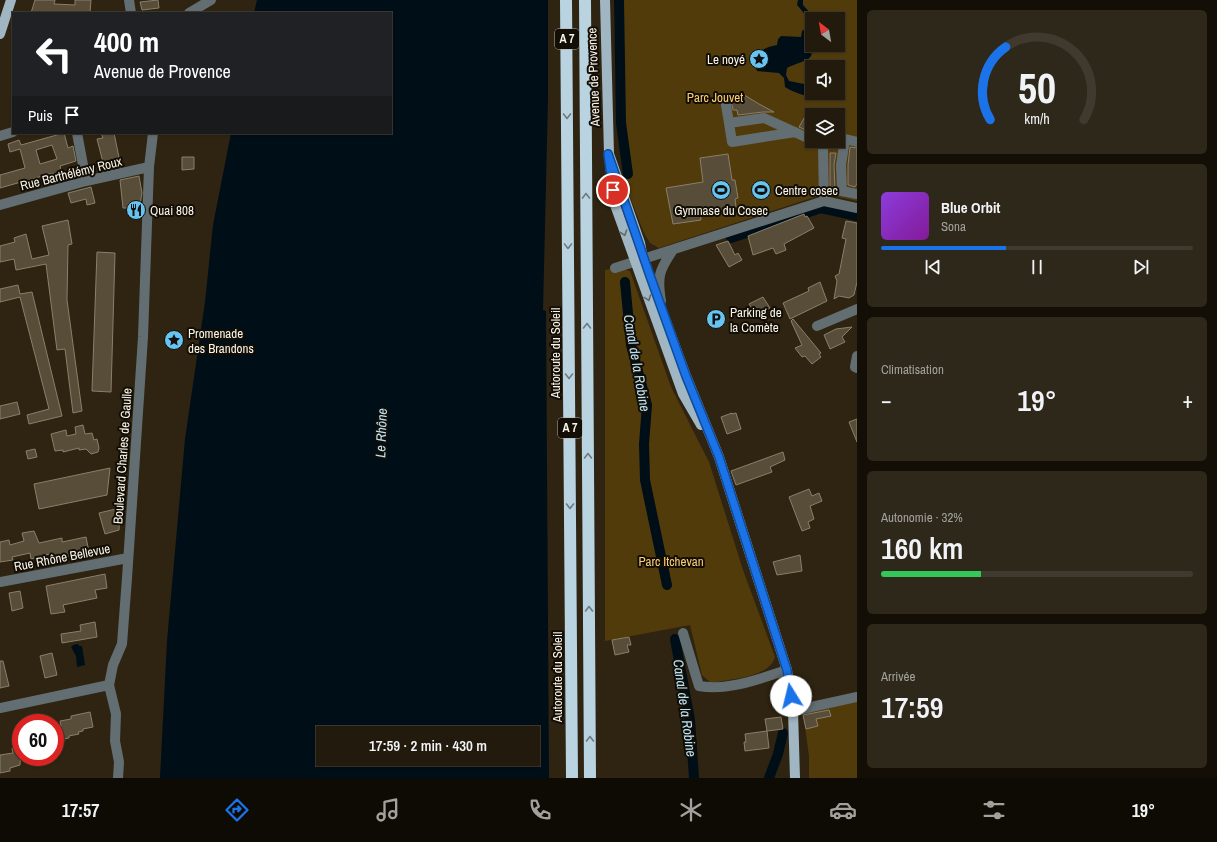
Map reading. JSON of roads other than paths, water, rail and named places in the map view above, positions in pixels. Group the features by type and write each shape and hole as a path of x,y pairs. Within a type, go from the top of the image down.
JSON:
{"highway":[{"name":"Autoroute du Soleil","path":"566,0 572,778"},
{"name":"A 7","path":"585,0 590,778"}],"main road":[{"path":"0,34 11,0"},
{"name":"Avenue de Provence","path":"605,0 608,154 614,202 663,313 715,444 787,670 794,711 795,778"},
{"name":"Avenue de Provence","path":"639,260 683,394 715,444"}],"street":[{"path":"129,0 131,12"},
{"path":"191,12 212,0"},
{"path":"725,99 732,142 795,132"},
{"path":"729,123 764,118 805,136"},
{"path":"77,134 86,181"},
{"name":"Boulevard Charles de Gaulle","path":"118,778 119,762 115,741 116,714 109,685 113,665 122,644 143,337 149,167 153,134"},
{"path":"845,138 857,142"},
{"path":"820,148 824,201"},
{"path":"841,148 842,190 857,194"},
{"name":"Rue Barthélémy Roux","path":"0,205 86,181 149,167"},
{"path":"615,268 824,201 857,208"},
{"name":"Avenue de Provence","path":"663,313 658,276 660,269 673,250"},
{"path":"817,326 857,309"},
{"path":"856,368 857,356"},
{"name":"Rue Rhône Bellevue","path":"0,582 128,558"},
{"path":"683,633 699,686 712,688 748,682 787,670"},
{"path":"0,708 109,685"},
{"path":"794,711 857,697"}],"water":[{"name":"Le Rhône","path":"257,0 548,0 548,99 543,310 546,311 549,778 160,778 167,641 185,439 205,302 213,225 231,134 392,134 392,12 254,12"},
{"path":"798,0 803,0 803,5 809,12 805,12 805,15 797,5"},
{"path":"805,29 805,52 811,52 811,55 805,61 787,68 786,75 789,81 805,84 805,96 785,87 784,78 779,73 757,71 754,62 760,52 777,45 778,39 781,36 801,37 802,31"},
{"path":"78,644 79,646 82,646 85,665 77,667 76,656 71,647"}],"waterway":[{"path":"619,0 621,123 628,174"},
{"path":"731,238 821,208 857,216"},
{"name":"Canal de la Robine","path":"625,282 631,345 647,405 644,444 645,480 667,585"},
{"name":"Canal de la Robine","path":"675,639 690,720 694,778"},
{"path":"769,778 778,754 783,733"}],"place":[{"name":"Le noyé","path":"759,59"},
{"name":"Gymnase du Cosec","path":"721,190"},
{"name":"Centre cosec","path":"761,190"},
{"name":"Quai 808","path":"136,210"},
{"name":"Parking de la Comète","path":"716,319"},
{"name":"Promenade des Brandons","path":"174,340"}],"park label":[{"name":"Parc Jouvet","path":"715,97"},
{"name":"Parc Itchevan","path":"671,561"}]}
